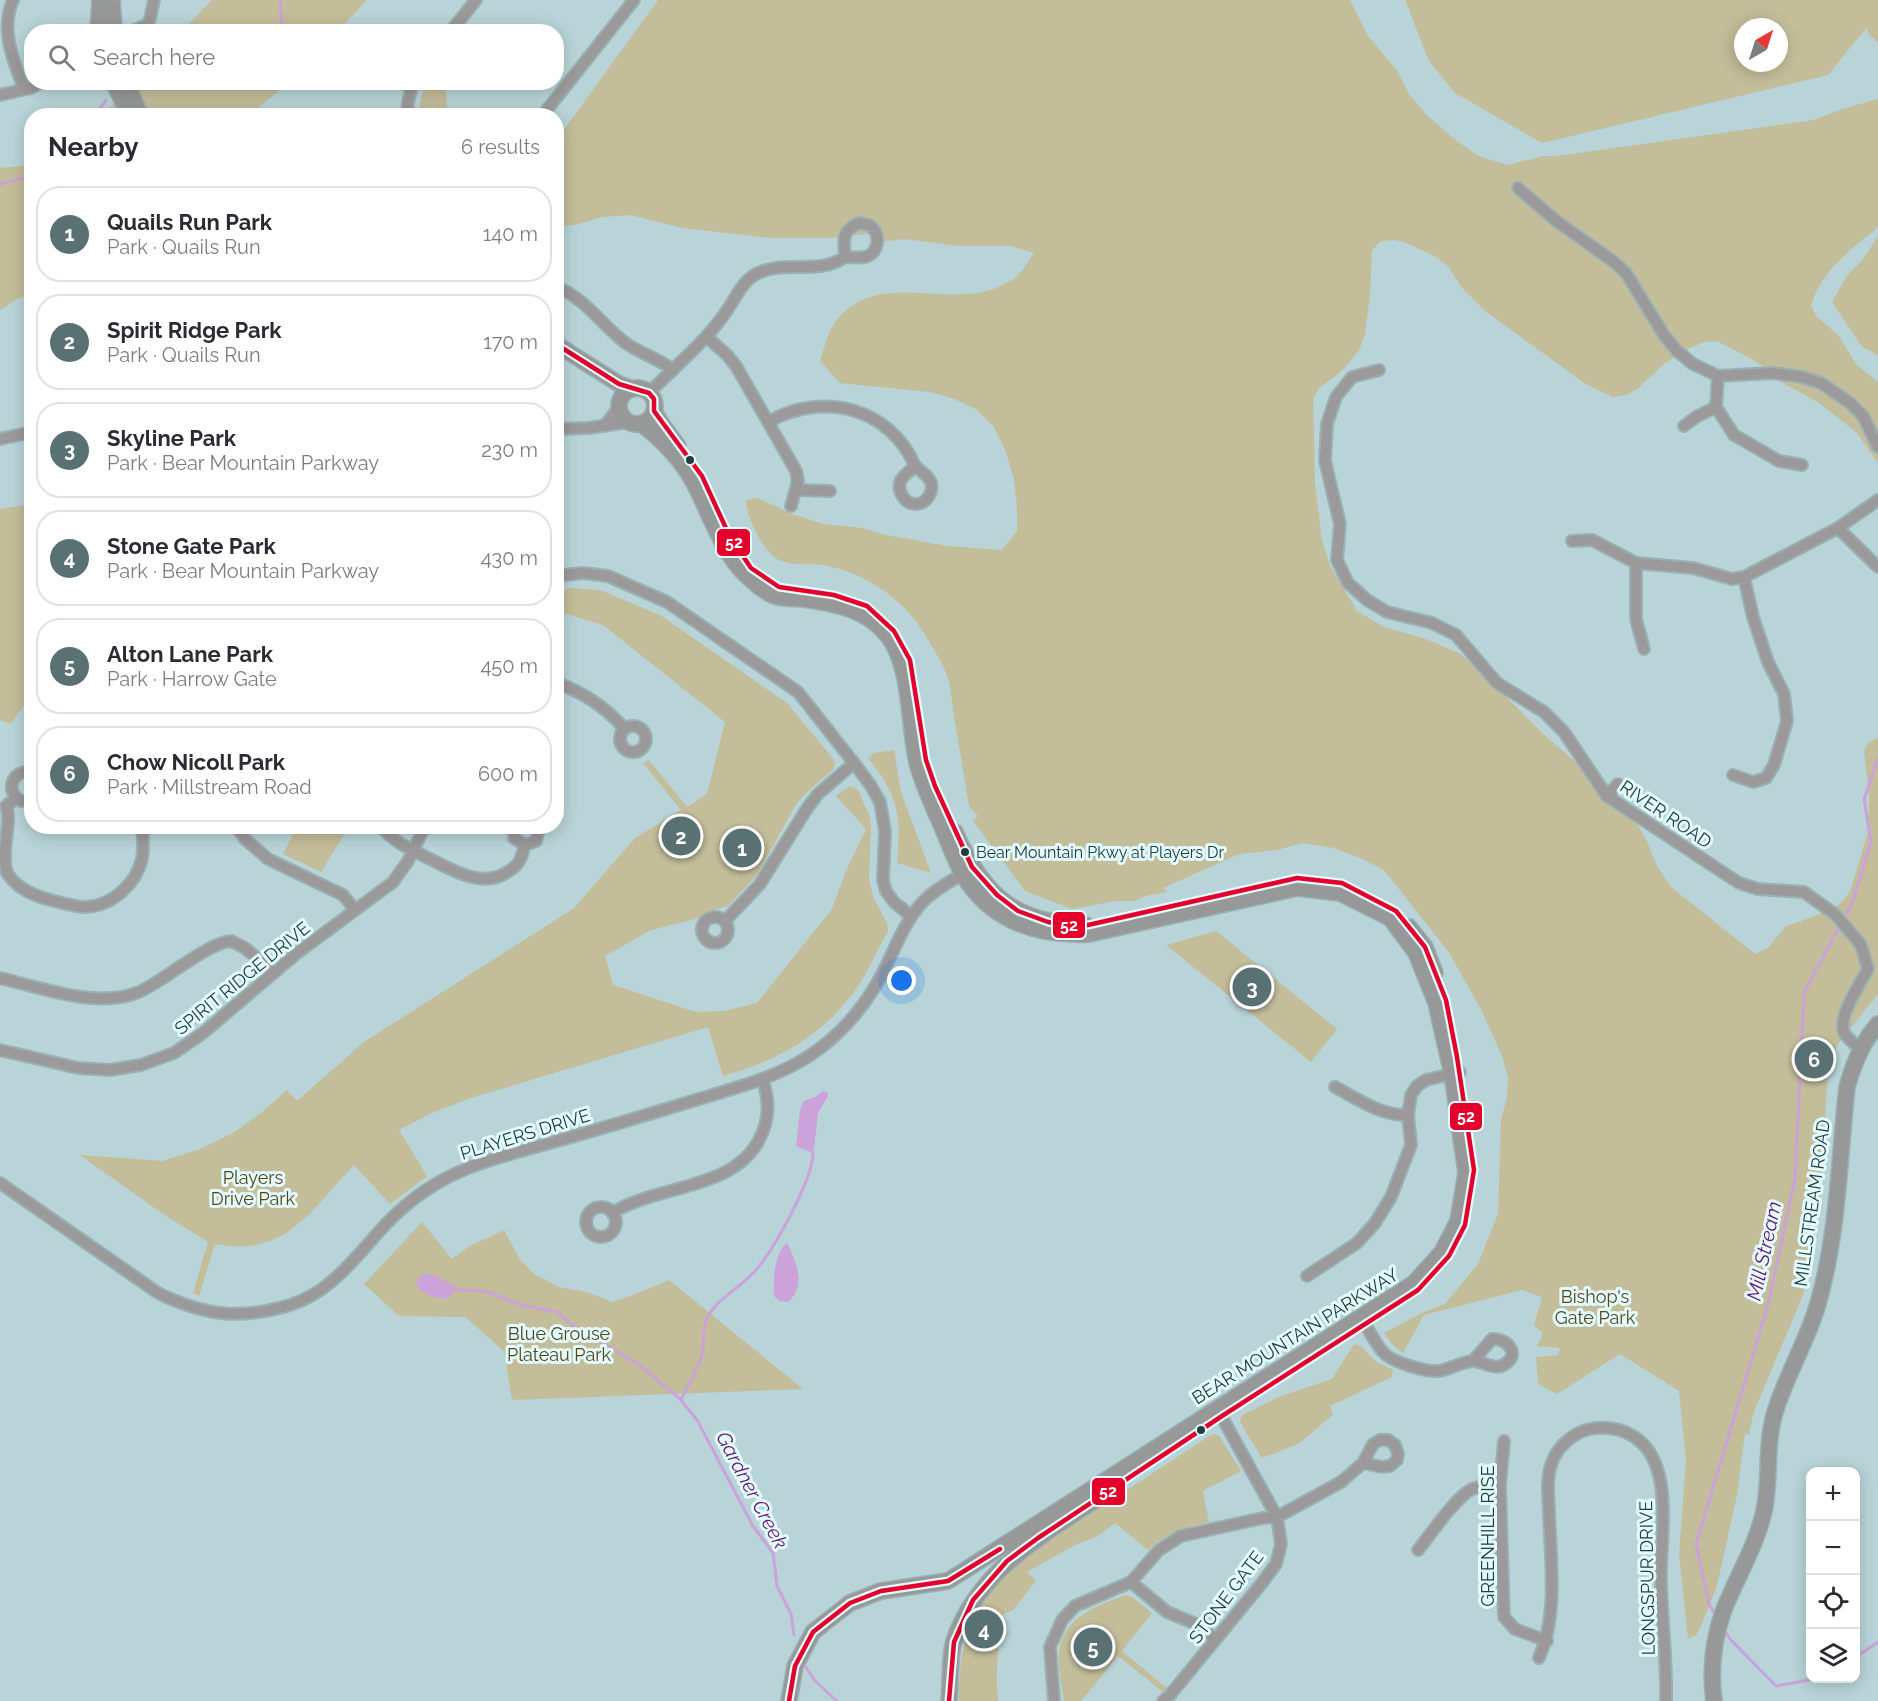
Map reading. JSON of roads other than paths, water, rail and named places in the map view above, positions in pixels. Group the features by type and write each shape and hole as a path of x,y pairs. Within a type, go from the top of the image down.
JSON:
{"street":[{"path":"0,95 24,90 5,38 4,22 13,0"},
{"path":"98,24 100,0"},
{"path":"112,0 115,24"},
{"path":"147,24 154,0"},
{"path":"456,24 476,0"},
{"path":"564,88 634,0"},
{"path":"117,90 126,108"},
{"path":"130,90 137,108"},
{"path":"408,108 411,90"},
{"path":"548,108 563,90"},
{"path":"1518,188 1555,220 1626,273 1664,335 1677,351 1693,364 1718,376 1773,373 1802,377 1821,383 1851,403 1863,416 1878,447"},
{"path":"649,393 707,337 740,289 754,275 769,269 824,267 845,257"},
{"path":"564,291 576,298 626,343 673,370"},
{"path":"707,337 736,366 796,471 797,490 791,506"},
{"path":"564,349 632,389"},
{"path":"564,359 610,389 620,404 623,417 635,423"},
{"name":"RIVER ROAD","path":"1379,370 1352,377 1336,397 1327,424 1325,461 1340,524 1337,560 1348,583 1367,600 1388,612 1432,623 1456,634 1497,683 1544,712 1564,732 1607,796 1739,883 1758,889 1804,892 1836,915 1862,945 1868,969 1843,1018 1844,1031 1861,1049"},
{"path":"1718,376 1716,407 1734,435 1779,461 1802,465"},
{"path":"564,429 647,421 654,411 654,399 649,393 638,388 632,389 622,396 620,404 606,424"},
{"path":"768,422 792,410 808,407 825,406 858,412 874,418 899,438 908,450 915,466"},
{"path":"1684,426 1716,407"},
{"name":"BEAR MOUNTAIN PARKWAY","path":"654,411 702,476 730,537 751,568 779,587 834,595 867,606 894,631 910,660 926,760 934,786 967,870 969,884 988,904 1027,928 1065,935 1089,934 1297,888 1340,893 1390,918 1416,953 1436,1004 1456,1073 1466,1173 1458,1221 1442,1252 1414,1283 1363,1321 948,1581 881,1591 850,1603 813,1632 795,1666 789,1701"},
{"name":"BEAR MOUNTAIN PARKWAY","path":"635,423 663,441 693,482 723,544 745,575 775,596 832,603 863,614 888,636 902,663 918,764 927,790 967,870"},
{"path":"0,439 24,434"},
{"path":"797,490 830,491"},
{"path":"1572,542 1592,540 1636,563 1693,568 1732,579 1744,577 1838,528 1878,500"},
{"path":"1838,528 1878,567"},
{"path":"1636,563 1636,619 1644,649"},
{"path":"564,575 584,573 608,576 667,602 798,692 854,763 880,802 884,817 882,869 886,891 894,902 911,916"},
{"path":"1733,775 1753,782 1766,778 1774,765 1787,721 1784,694 1768,662 1753,617 1744,577"},
{"path":"564,685 588,696 624,728"},
{"path":"725,921 760,884 806,810 819,794 854,763"},
{"path":"24,772 14,778 11,789 16,798 24,801"},
{"path":"1607,796 1618,784"},
{"path":"16,798 3,804 8,815 1,838 3,874 35,896 76,906 87,907 104,903 124,889 139,869 144,844 143,834"},
{"path":"241,834 268,859 343,895 356,910"},
{"path":"387,834 413,851 464,876 482,879 498,877 512,869 519,862 525,846"},
{"name":"SPIRIT RIDGE DRIVE","path":"0,1050 78,1068 110,1070 141,1065 174,1053 202,1034 273,972 393,882 421,834"},
{"path":"514,834 514,838 525,846"},
{"path":"525,846 533,844 538,834"},
{"name":"PLAYERS DRIVE","path":"0,1183 158,1293 173,1300 202,1311 224,1314 264,1312 294,1304 332,1281 400,1210 428,1189 466,1169 763,1080 810,1055 848,1023 879,980 911,916 930,895 967,870"},
{"path":"0,978 91,999 118,998 141,991 216,945 231,941 245,948 273,972"},
{"name":"MILLSTREAM ROAD","path":"1714,1701 1711,1682 1712,1661 1718,1629 1758,1530 1764,1510 1768,1450 1775,1412 1817,1306 1834,1210 1846,1087 1861,1049 1878,1024"},
{"path":"1307,1276 1357,1243 1391,1197 1411,1145 1408,1115 1411,1095 1417,1086 1426,1080 1456,1073"},
{"path":"612,1213 627,1203 718,1176 739,1165 754,1150 766,1125 769,1108 763,1080"},
{"path":"1335,1087 1393,1115 1408,1115"},
{"path":"1363,1321 1384,1354 1416,1368 1439,1371 1473,1361"},
{"name":"BEAR MOUNTAIN PARKWAY","path":"950,1701 954,1642 973,1600 1007,1561 1219,1412"},
{"name":"STONE GATE","path":"1163,1701 1276,1564 1281,1544 1277,1517 1219,1412"},
{"name":"LONGSPUR DRIVE","path":"1539,1658 1547,1641 1551,1616 1548,1484 1553,1460 1566,1442 1583,1431 1602,1426 1622,1430 1639,1440 1652,1458 1661,1481 1664,1509 1660,1566 1666,1701"},
{"name":"GREENHILL RISE","path":"1504,1441 1500,1486 1504,1617 1515,1629 1547,1641"},
{"path":"1054,1701 1050,1647 1062,1620 1075,1606 1131,1582 1159,1550 1180,1536 1277,1517 1341,1482 1363,1463"},
{"path":"1418,1550 1461,1498 1471,1490 1482,1486 1500,1486"},
{"path":"1131,1582 1167,1612 1196,1624 1215,1640"}],"waterway":[{"path":"280,0 282,24"},
{"path":"100,108 106,100"},
{"path":"0,184 24,178"},
{"name":"Mill Stream","path":"1716,1616 1709,1604 1696,1544 1768,1305 1795,1178 1804,993 1853,901 1871,842 1864,799 1878,759"},
{"path":"681,1399 700,1360 707,1318 716,1305 756,1270 773,1246 800,1195 812,1164 813,1152"},
{"name":"Gardner Creek","path":"455,1289 489,1292 520,1305 557,1312 571,1324 638,1364 680,1399 697,1420 753,1526 773,1553 777,1586 791,1614 794,1635"},
{"name":"Mill Stream","path":"1724,1630 1776,1686 1806,1681"},
{"name":"Mill Stream","path":"1860,1654 1878,1642"},
{"name":"Gardner Creek","path":"806,1667 815,1681 837,1701"}],"place":[{"name":"Spirit Ridge Park","path":"681,836"},
{"name":"Quails Run Park","path":"742,848"},
{"name":"Bear Mountain Pkwy at Players Dr","path":"965,852"},
{"name":"Skyline Park","path":"1252,987"},
{"name":"Chow Nicoll Park","path":"1814,1059"},
{"name":"Stone Gate Park","path":"984,1629"},
{"name":"Alton Lane Park","path":"1093,1647"}],"park label":[{"name":"Players Drive Park","path":"253,1187"},
{"name":"Bishop's Gate Park","path":"1595,1306"},
{"name":"Blue Grouse Plateau Park","path":"559,1343"}]}
